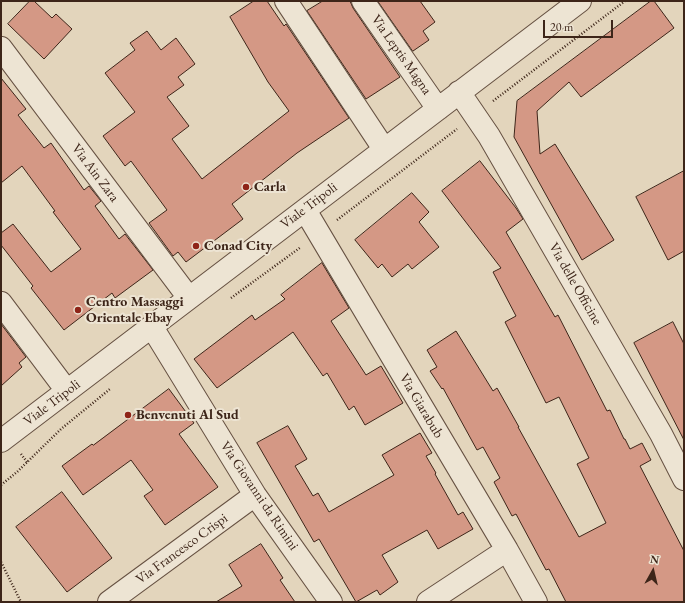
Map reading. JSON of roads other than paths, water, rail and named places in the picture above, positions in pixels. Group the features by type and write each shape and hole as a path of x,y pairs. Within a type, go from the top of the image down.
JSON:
{"street":[{"path":"286,1 384,149"},
{"name":"Via Leptis Magna","path":"363,1 438,109"},
{"name":"Viale Tripoli","path":"1,441 580,1"},
{"name":"Via Ain Zara","path":"1,48 189,298"},
{"name":"Via delle Officine","path":"459,92 489,136 661,434 684,479"},
{"name":"Via Giarabub","path":"305,210 507,550 536,602"},
{"path":"1,303 66,391"},
{"name":"Via Giovanni da Rimini","path":"152,327 255,495 331,602"},
{"name":"Via Francesco Crispi","path":"109,602 255,495"},
{"path":"428,602 507,550"}],"place":[{"name":"Carla","path":"246,187"},
{"name":"Conad City","path":"196,246"},
{"name":"Centro Massaggi Orientale Ebay","path":"78,310"},
{"name":"Benvenuti Al Sud","path":"128,415"}]}
